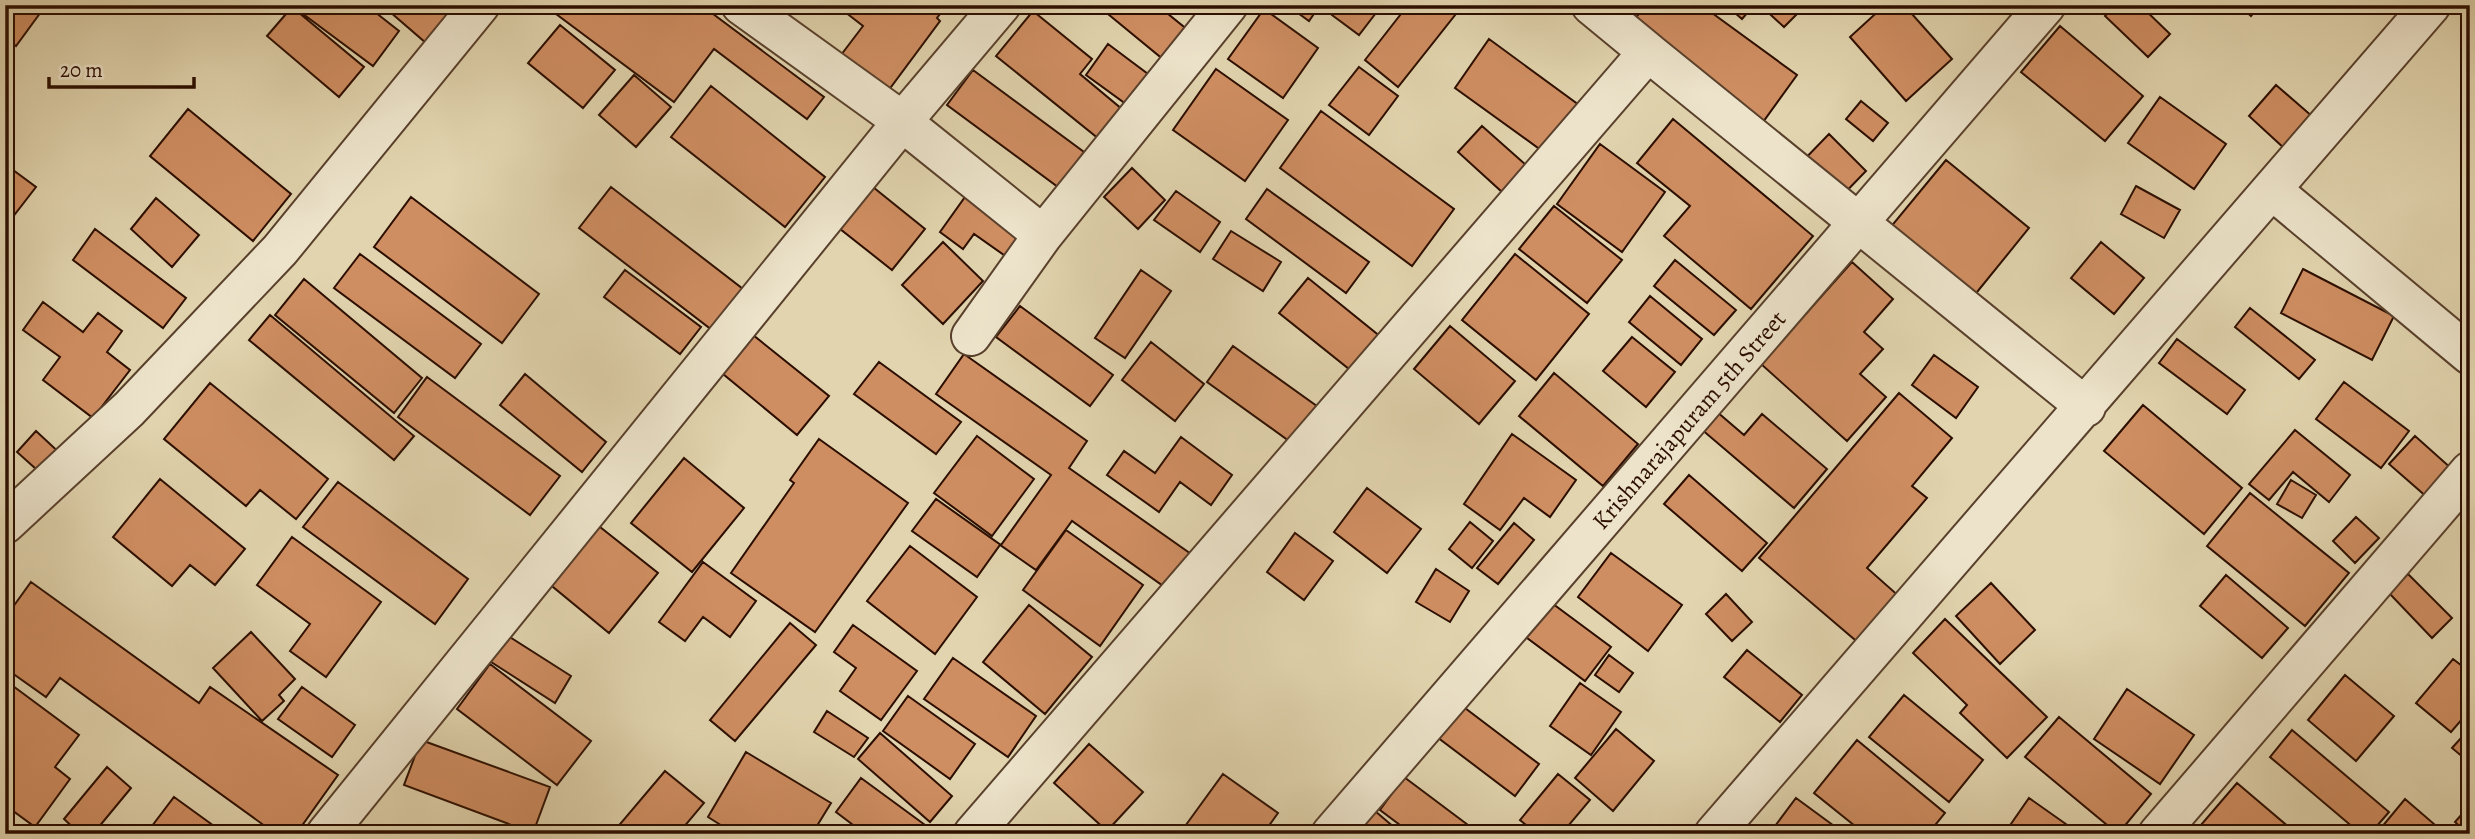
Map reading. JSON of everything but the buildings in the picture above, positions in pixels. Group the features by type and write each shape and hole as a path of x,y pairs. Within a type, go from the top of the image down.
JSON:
{"street":[{"path":"5,524 129,409 280,250 480,5"},
{"path":"741,5 902,122 1043,236"},
{"path":"326,834 902,122 1001,5"},
{"path":"971,336 1043,236 1228,5"},
{"name":"Krishnarajapuram 5th Street","path":"1331,834 2046,5"},
{"path":"1714,834 2431,5"},
{"path":"1592,6 1858,225 2086,407"},
{"path":"973,834 1648,52"},
{"path":"2272,190 2470,355"},
{"path":"2158,834 2470,471"}]}
